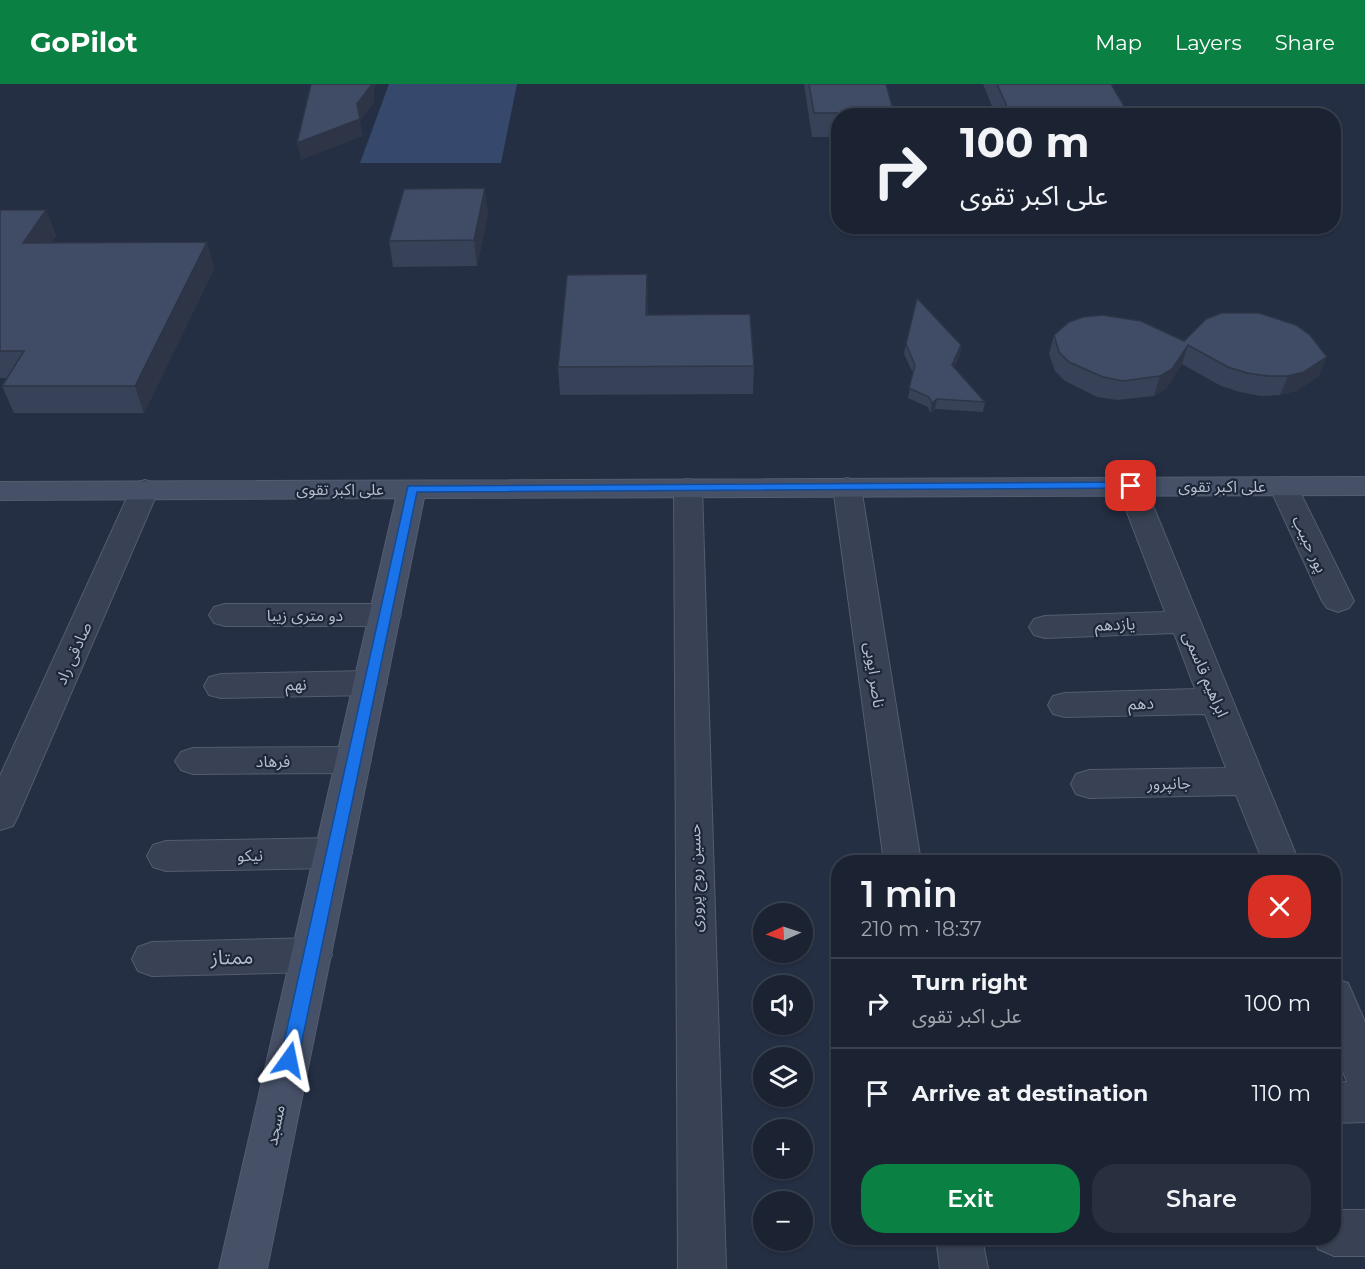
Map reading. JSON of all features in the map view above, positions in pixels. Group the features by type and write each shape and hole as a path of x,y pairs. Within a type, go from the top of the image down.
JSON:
{"main road":[{"name":"علی اکبر تقوی","path":"0,491 1365,486"},
{"name":"مسجد","path":"243,1269 412,489"}],"street":[{"name":"ابراهیم قاسمی","path":"1131,486 1278,855"},
{"name":"پور حبیب","path":"1283,486 1338,601"},
{"name":"ناصر ایوبی","path":"847,487 902,855"},
{"name":"حسین روح پروری","path":"688,488 702,1269"},
{"name":"صادقی راد","path":"0,816 145,489"},
{"name":"دو متری زیبا","path":"225,615 385,615"},
{"name":"یازدهم","path":"1045,627 1185,622"},
{"name":"نهم","path":"221,686 370,683"},
{"name":"دهم","path":"1065,705 1218,700"},
{"name":"فرهاد","path":"193,761 354,760"},
{"name":"جانپرور","path":"1089,784 1249,781"},
{"name":"نیکو","path":"166,856 333,853"},
{"name":"ممتاز","path":"152,959 312,956"},
{"path":"1341,1014 1365,1075"},
{"path":"1341,1103 1365,1102"},
{"path":"1341,1233 1365,1233"},
{"path":"960,1245 964,1269"}],"water":[{"path":"389,84 517,84 501,163 360,163"}],"building":[{"path":"311,84 372,84 357,104 360,119 297,143"},
{"path":"809,84 886,84 893,108 831,108 831,113 814,113"},
{"path":"997,84 1111,84 1125,108 1008,108"},
{"path":"485,188 474,240 389,241 404,189"},
{"path":"0,210 46,210 23,243 207,242 135,386 2,386 24,351 0,351"},
{"path":"647,274 646,315 750,314 754,366 558,367 567,275"},
{"path":"917,298 961,345 952,365 985,402 937,399 932,403 929,397 909,388 915,365 906,344"},
{"path":"1221,313 1259,313 1296,325 1310,335 1327,357 1304,372 1288,376 1268,376 1228,367 1188,345 1172,369 1160,376 1123,381 1103,377 1069,362 1059,352 1054,335 1069,322 1083,317 1102,315 1141,321 1184,341 1206,319"}],"route":[{"path":"289,1060 412,489 1131,486"}]}
